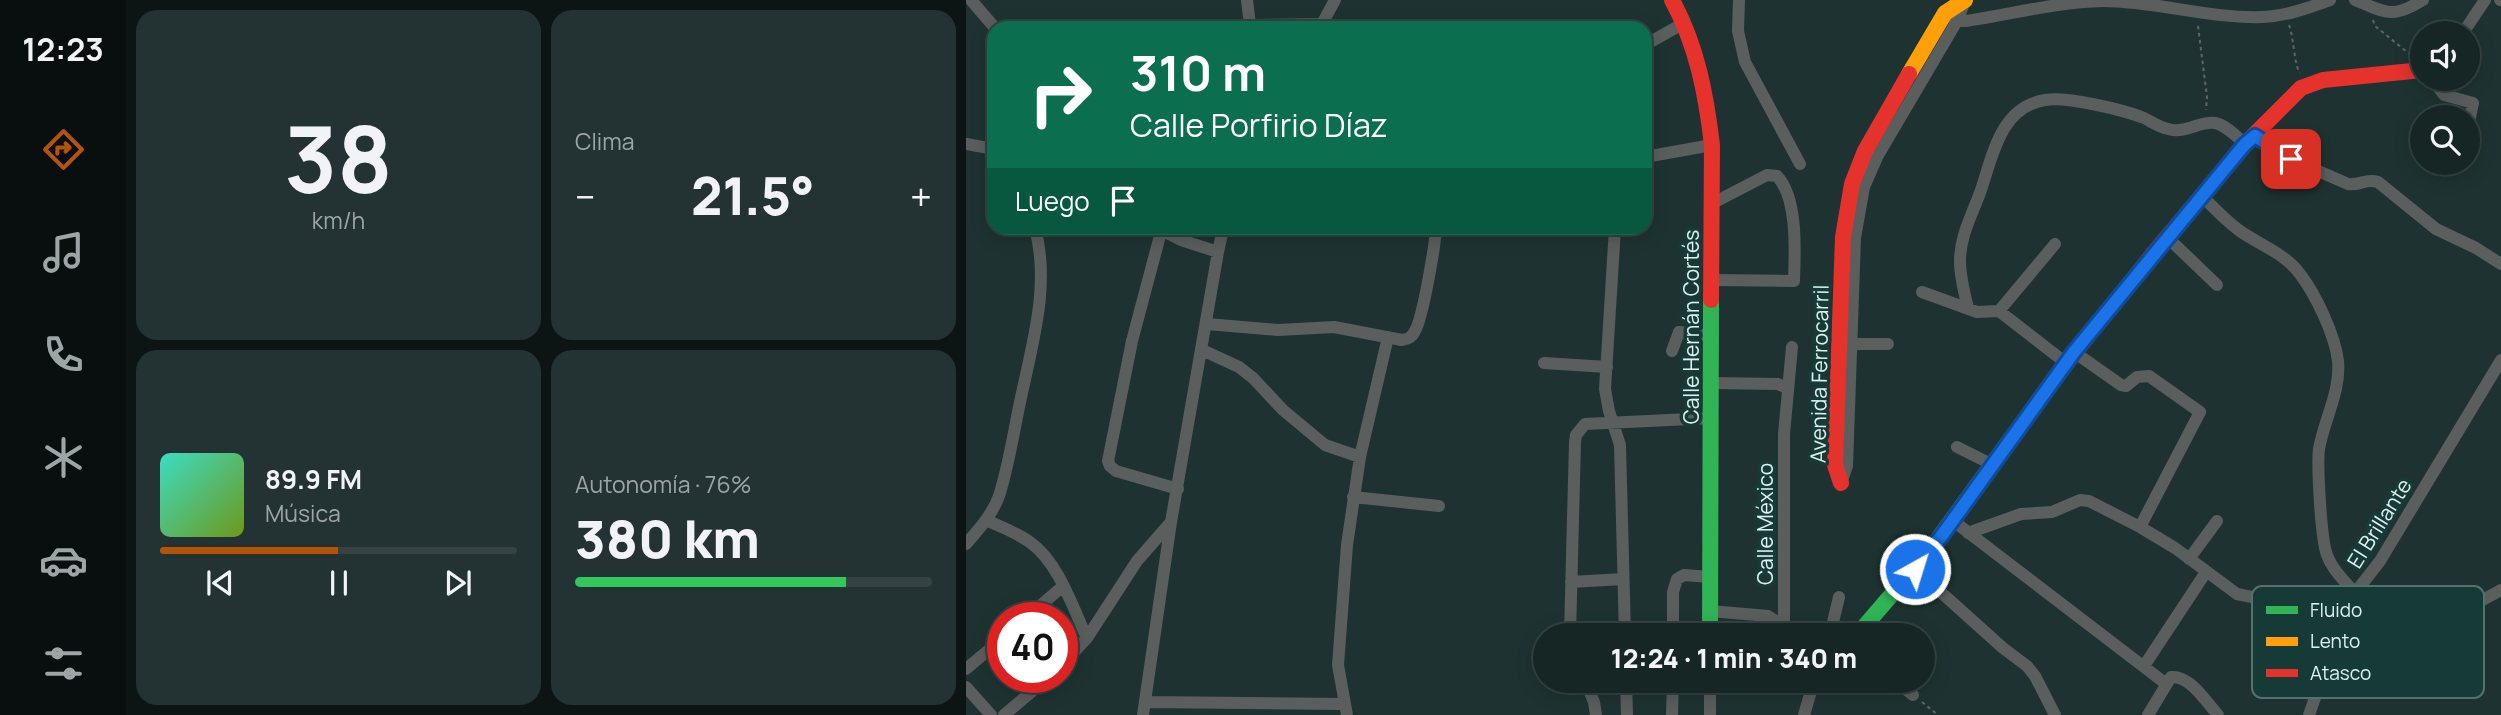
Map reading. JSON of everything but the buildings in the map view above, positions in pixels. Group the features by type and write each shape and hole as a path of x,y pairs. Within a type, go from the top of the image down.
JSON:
{"street":[{"path":"971,0 989,21"},
{"path":"1247,0 1249,21"},
{"path":"1324,21 1335,0"},
{"name":"Calle Hernán Cortés","path":"1672,0 1684,23 1706,94 1712,145 1710,623"},
{"path":"1739,0 1738,31 1745,62 1800,164"},
{"name":"Avenida Ferrocarril","path":"1841,483 1835,465 1846,344 1843,237 1854,204 1852,184 1865,151 1908,73 1965,0"},
{"path":"1951,17 1979,19 2068,2 2140,3 2242,17 2284,14 2330,0"},
{"path":"2356,0 2375,10 2388,13 2398,13 2423,0"},
{"path":"2471,21 2485,0"},
{"path":"1652,42 1684,23"},
{"path":"1867,623 1915,569 2070,357 2201,195 2250,140 2301,88 2326,80 2410,65"},
{"path":"2441,91 2444,95 2473,105"},
{"path":"1968,308 1959,260 1962,240 1998,137 2013,116 2029,104 2047,99 2070,101 2134,115 2167,129 2191,129 2205,123 2222,126 2348,184 2371,180 2378,182 2435,229 2476,248 2501,264"},
{"path":"966,144 987,148"},
{"path":"1652,157 1712,145"},
{"path":"1713,203 1767,175 1777,176 1786,194 1796,250 1794,281 1713,280"},
{"path":"2201,195 2238,229 2293,265 2318,305 2335,348 2338,360 2337,383 2319,449 2318,464 2326,555 2350,586"},
{"path":"966,544 986,520 1002,484 1036,326 1042,274 1036,235"},
{"path":"1158,235 1132,341 1108,461 1116,471 1178,489"},
{"path":"1171,235 1219,252"},
{"path":"1222,235 1171,522 1144,708 1345,710 1338,678 1338,638 1353,497 1388,337"},
{"path":"1207,324 1278,330 1334,327 1409,339 1417,327 1435,235"},
{"path":"1615,235 1606,401 1621,454 1625,623"},
{"path":"2167,237 2217,285"},
{"path":"1999,311 2055,244"},
{"path":"1922,292 1985,313 1999,311 2070,357 2121,385 2126,386 2137,377 2150,376 2200,412 2140,527"},
{"path":"1672,351 1679,332 1712,336"},
{"path":"1846,344 1888,344"},
{"name":"Calle México","path":"1784,623 1784,434 1792,347"},
{"path":"1202,350 1239,367 1291,417 1325,445 1360,457"},
{"name":"El Brillante","path":"2360,586 2380,561 2501,360"},
{"path":"1545,363 1607,367"},
{"path":"1712,383 1779,384 1787,388"},
{"path":"1570,623 1576,435 1585,424 1711,418"},
{"path":"1957,447 1991,464"},
{"path":"1353,497 1439,506"},
{"path":"1968,533 2021,514 2052,512 2080,500 2098,504 2140,527 2237,594 2252,598"},
{"path":"986,520 1032,543 1053,567 1087,638"},
{"path":"1952,520 2165,683"},
{"path":"2189,559 2217,521"},
{"path":"1078,648 1137,561 1171,522"},
{"path":"1915,569 1997,643 2027,666 2055,715"},
{"path":"2144,666 2206,572"},
{"path":"1673,623 1673,592 1678,579 1684,575 1710,577"},
{"path":"1571,582 1623,579"},
{"path":"1045,602 1062,587"},
{"path":"2484,599 2501,590"},
{"path":"1833,623 1839,597"},
{"name":"Calle México","path":"1710,611 1768,616 1780,623"},
{"path":"966,669 987,651"},
{"path":"2148,715 2171,677 2186,680 2218,715"},
{"path":"966,687 991,715"},
{"path":"1004,715 1030,693"},
{"path":"1591,693 1596,715"},
{"path":"1626,693 1627,715"},
{"path":"1672,715 1673,693"},
{"path":"1710,693 1710,715"},
{"path":"1804,715 1810,693"},
{"name":"El Brillante","path":"2309,715 2315,698"}],"path":[{"path":"2375,10 2375,26 2410,58"},
{"path":"2197,11 2207,97 2205,123"},
{"path":"2284,14 2294,39 2296,67 2300,73 2326,80"},
{"path":"1913,695 1938,715"}],"traffic: fast":[{"path":"1710,623 1711,300"},
{"path":"1867,623 1930,550 2054,379"}],"traffic: slow":[{"path":"1909,74 1945,13 1965,0"}],"traffic: jam":[{"path":"1672,0 1694,53 1710,126 1711,300"},
{"path":"2054,379 2245,144 2301,88 2323,80 2410,71"},
{"path":"1841,483 1835,465 1843,237 1852,184 1865,151 1909,74"}],"route":[{"path":"1915,569 2074,352 2245,144 2255,136 2291,159"}]}
